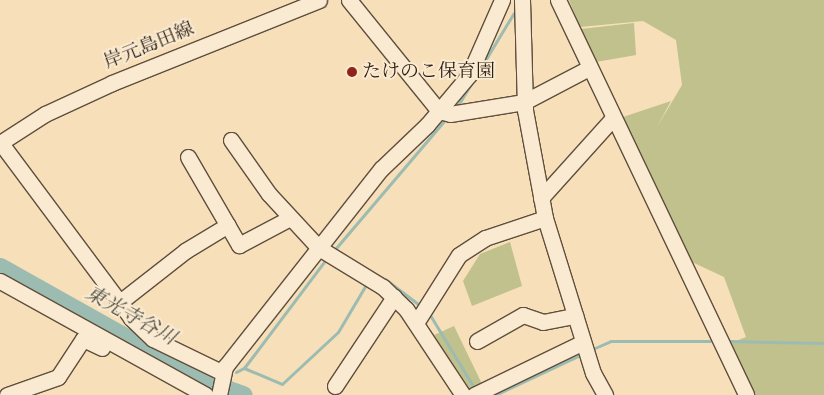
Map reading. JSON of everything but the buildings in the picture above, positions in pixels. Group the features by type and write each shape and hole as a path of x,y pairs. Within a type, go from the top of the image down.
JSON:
{"street":[{"name":"岸元島田線","path":"0,142 45,114 112,82 319,0"},
{"path":"349,0 439,111 450,114 524,102 589,68"},
{"path":"219,395 223,373 319,248 381,169 439,111 479,60 502,0"},
{"path":"522,0 524,102 541,198 575,316 605,395"},
{"path":"558,0 746,395"},
{"path":"541,198 613,118"},
{"path":"231,140 290,218 319,248 394,297 416,323 463,395"},
{"path":"0,142 120,302 153,339 223,373"},
{"path":"188,158 239,245 290,218"},
{"path":"416,323 460,255 485,238 546,218"},
{"path":"120,302 185,251 228,225"},
{"path":"0,281 206,395"},
{"path":"335,386 394,297"},
{"path":"477,341 523,315 543,322 575,316"},
{"path":"7,395 58,378 84,339 192,395"},
{"path":"474,395 584,342"}],"green space":[{"path":"569,0 824,0 824,395 750,395 726,345 746,337 724,277 692,262 617,119 671,101 657,127 682,85 676,40 643,21 580,27"},
{"path":"634,23 636,55 596,62 581,29"},
{"path":"510,242 522,286 472,306 463,281 480,254"},
{"path":"454,326 483,386 472,391 463,387 432,336"}],"waterway":[{"path":"457,107 513,14"},
{"path":"336,248 444,121"},
{"path":"236,372 244,368 324,262"},
{"name":"東光寺谷川","path":"0,267 203,381 243,395"},
{"path":"385,279 418,304"},
{"path":"244,368 282,384 338,332 367,283"},
{"path":"430,315 473,386"},
{"path":"595,348 611,341 710,341"},
{"path":"730,341 824,343"},
{"path":"495,395 578,356"},
{"name":"東光寺谷川","path":"210,383 216,380"}],"place":[{"name":"たけのこ保育園","path":"352,72"}]}
